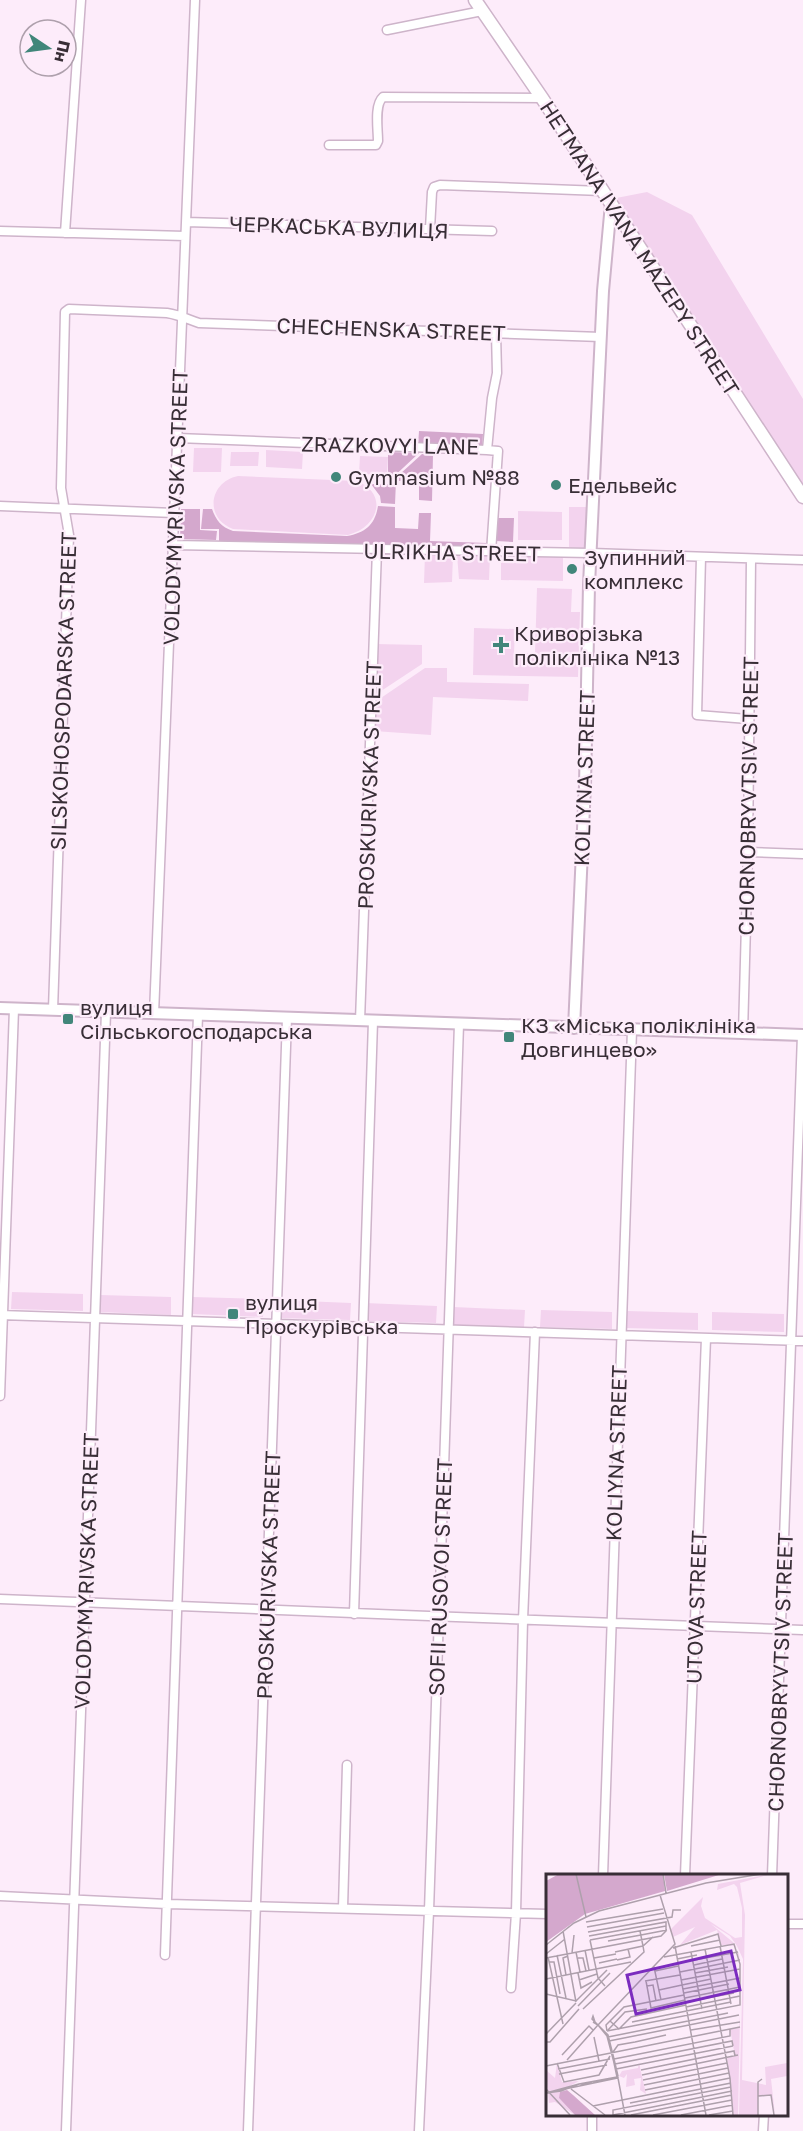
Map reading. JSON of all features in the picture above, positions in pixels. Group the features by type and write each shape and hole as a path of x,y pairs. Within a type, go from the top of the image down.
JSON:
{"main road":[{"name":"HETMANA IVANA MAZEPY STREET","path":"478,5 542,98 803,497"}],"street":[{"path":"65,233 81,0"},
{"name":"VOLODYMYRIVSKA STREET","path":"154,1014 195,0"},
{"path":"387,30 478,5"},
{"path":"329,145 376,145 379,100 383,97 542,98"},
{"path":"430,229 432,192 440,185 602,191"},
{"name":"KOLIYNA STREET","path":"574,1028 585,785 591,553 601,336 611,204"},
{"name":"ЧЕРКАСЬКА ВУЛИЦЯ","path":"186,222 492,231"},
{"path":"0,231 186,236"},
{"name":"SILSKOHOSPODARSKA STREET","path":"53,1010 69,535 61,488 65,312 69,309 182,315"},
{"name":"CHECHENSKA STREET","path":"182,315 199,323 601,336"},
{"name":"ZRAZKOVYI LANE","path":"177,438 487,450 497,373 496,333"},
{"path":"487,450 498,451 491,552"},
{"path":"0,506 174,513"},
{"name":"ULRIKHA STREET","path":"173,545 591,553 803,560"},
{"name":"PROSKURIVSKA STREET","path":"360,1020 377,550"},
{"path":"701,557 697,715 748,719"},
{"name":"CHORNOBRYVTSIV STREET","path":"743,1033 748,852 751,559"},
{"path":"748,852 803,854"},
{"path":"0,1008 802,1035"},
{"path":"0,1396 1,1315 14,1009"},
{"name":"VOLODYMYRIVSKA STREET","path":"66,2131 106,1012"},
{"path":"165,1955 198,1015"},
{"name":"PROSKURIVSKA STREET","path":"248,2131 287,1018"},
{"path":"354,1614 373,1021"},
{"name":"SOFII RUSOVOI STREET","path":"419,2131 429,1911 459,1024"},
{"name":"KOLIYNA STREET","path":"603,1874 632,1030"},
{"name":"CHORNOBRYVTSIV STREET","path":"772,1874 802,1035"},
{"path":"1,1315 803,1341"},
{"path":"510,1988 516,1913 523,1620 535,1332"},
{"name":"UTOVA STREET","path":"685,1874 706,1338"},
{"path":"0,1599 803,1630"},
{"path":"343,1908 348,1765"},
{"path":"0,1896 167,1904 546,1914"},
{"path":"763,2131 764,2116"}],"shaded area":[{"path":"647,192 692,215 803,399 803,498 606,200"},
{"path":"419,431 483,434 482,449 418,446"},
{"path":"194,448 222,448 221,472 193,472"},
{"path":"266,450 303,452 302,469 266,467"},
{"path":"231,452 259,452 258,466 230,466"},
{"path":"388,452 419,453 388,482"},
{"path":"422,454 433,455 432,501 419,500 419,481 396,481 395,504 381,503 380,496 371,484 389,484"},
{"path":"360,456 388,457 387,475 359,474"},
{"path":"238,476 356,481 373,493 376,510 367,525 348,535 233,529 217,517 214,501 221,485"},
{"path":"378,506 395,507 395,528 418,529 419,513 431,513 430,541 487,543 486,548 219,541 219,529 201,529 203,509 212,509 220,523 233,531 347,536 359,533 368,527 377,513"},
{"path":"569,507 586,507 586,548 569,547"},
{"path":"181,509 200,509 200,530 217,531 216,540 180,539"},
{"path":"518,511 562,512 562,540 518,540"},
{"path":"497,518 514,518 513,542 496,541"},
{"path":"425,554 453,555 452,582 424,583"},
{"path":"457,555 490,555 489,580 459,579"},
{"path":"501,556 563,556 563,581 501,580"},
{"path":"537,588 572,589 571,612 580,612 578,677 473,675 474,628 515,629 514,653 535,653"},
{"path":"376,644 422,645 422,664 375,695"},
{"path":"425,668 447,668 447,682 529,684 528,701 433,697 431,735 374,731 375,702"},
{"path":"12,1292 83,1294 83,1311 11,1309"},
{"path":"100,1295 171,1297 171,1315 99,1312"},
{"path":"192,1297 264,1299 263,1317 192,1314"},
{"path":"279,1300 351,1303 350,1320 279,1318"},
{"path":"365,1303 437,1306 436,1323 365,1321"},
{"path":"453,1307 525,1310 524,1327 453,1325"},
{"path":"541,1310 612,1312 612,1329 540,1327"},
{"path":"627,1311 698,1313 698,1330 626,1328"},
{"path":"712,1312 784,1314 784,1332 712,1330"}],"place":[{"name":"Gymnasium №88","path":"336,477"},
{"name":"Едельвейс","path":"556,485"},
{"name":"Зупинний комплекс","path":"572,569"},
{"name":"Криворізька поліклініка №13","path":"501,645"},
{"name":"вулиця Сільськогосподарська","path":"68,1019"},
{"name":"КЗ «Міська поліклініка Довгинцево»","path":"509,1037"},
{"name":"вулиця Проскурівська","path":"233,1314"}]}
